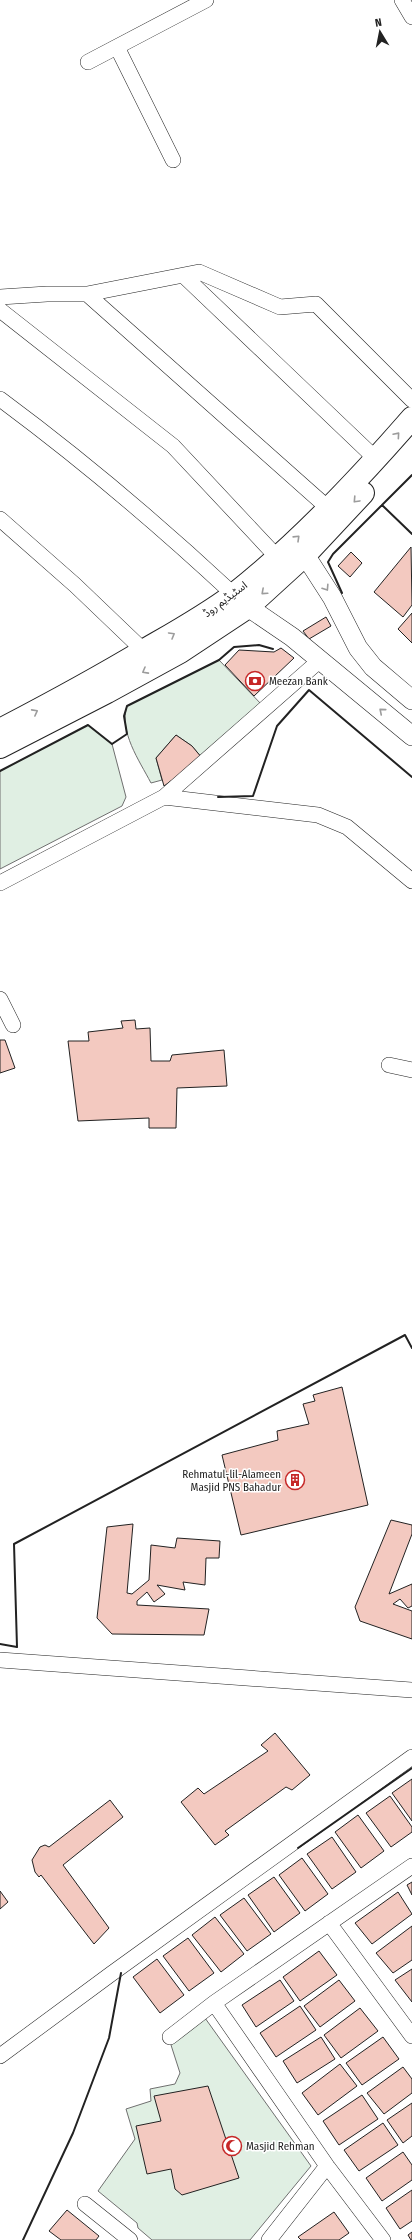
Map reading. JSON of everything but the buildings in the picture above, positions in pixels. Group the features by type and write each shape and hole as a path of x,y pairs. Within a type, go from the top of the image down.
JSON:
{"main road":[{"name":"اسٹیڈیم روڈ","path":"0,730 191,624 241,600 277,557 376,459 412,418"},
{"name":"اسٹیڈیم روڈ","path":"0,747 107,692 180,652 241,600 305,555 412,441"}],"street":[{"path":"88,62 206,0"},
{"path":"402,0 412,17"},
{"path":"117,47 173,160"},
{"path":"0,297 47,294 87,294 199,272 280,307 316,304 412,400"},
{"path":"184,276 376,459"},
{"path":"87,294 328,508"},
{"path":"0,310 173,446 277,557"},
{"path":"0,399 45,432 182,546 241,600 292,637 412,736"},
{"path":"0,519 75,585 144,651"},
{"path":"305,555 332,597 358,648 373,667 412,700"},
{"path":"0,883 164,797 320,661"},
{"path":"356,689 373,667"},
{"path":"164,797 318,815 347,827 412,881"},
{"path":"0,999 13,1025"},
{"path":"389,1065 412,1070"},
{"path":"0,1660 412,1690"},
{"path":"0,2056 412,1757"},
{"path":"170,2037 214,2004 412,1866"},
{"path":"329,1923 412,2036"},
{"path":"214,2004 327,2166 383,2240"},
{"path":"269,2240 327,2166"},
{"path":"85,2204 130,2240"}],"green space":[{"path":"219,660 262,705 202,758 192,746 176,735 156,758 162,780 151,783 128,736 125,716 127,706"},
{"path":"88,725 112,744 126,797 122,806 0,869 0,771"},
{"path":"205,2018 311,2166 250,2240 152,2240 138,2228 137,2223 98,2191 135,2139 126,2109 151,2101 150,2089 175,2084 180,2073 171,2045"}],"wall":[{"path":"342,593 328,562 333,554 412,475"},
{"path":"382,505 412,534"},
{"path":"0,771 88,725 112,744 127,734 124,716 127,706 219,660 234,647 259,645 273,649"},
{"path":"218,797 253,796 277,726 309,690 412,777"},
{"path":"0,1644 17,1647 14,1544 405,1335 412,1348"},
{"path":"298,1848 412,1768"},
{"path":"23,2240 73,2133 109,2038 121,1973"}],"place":[{"name":"Meezan Bank","path":"255,681"},
{"name":"Rehmatul-lil-Alameen Masjid PNS Bahadur","path":"295,1480"},
{"name":"Masjid Rehman","path":"232,2146"}]}
